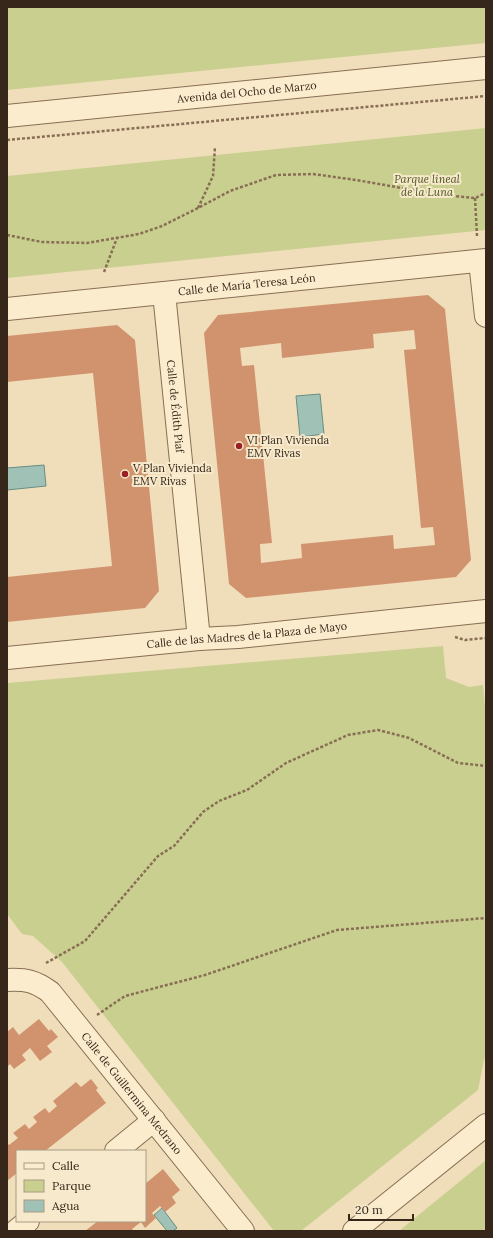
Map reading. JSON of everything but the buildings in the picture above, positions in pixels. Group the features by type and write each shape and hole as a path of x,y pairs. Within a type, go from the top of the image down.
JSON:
{"street":[{"name":"Avenida del Ocho de Marzo","path":"7,116 486,68"},
{"name":"Calle de María Teresa León","path":"7,309 483,261"},
{"path":"483,261 486,316"},
{"name":"Calle de Édith Piaf","path":"164,293 199,639"},
{"name":"Calle de las Madres de la Plaza de Mayo","path":"7,658 199,639 238,637 486,611"},
{"name":"Calle de Guillermina Medrano","path":"7,980 23,980 38,983 50,992 243,1231"},
{"path":"117,1150 154,1120"},
{"path":"354,1231 486,1125"},
{"path":"16,1231 27,1222"}],"path":[{"path":"7,140 486,96"},
{"path":"198,208 213,176 215,147"},
{"path":"7,235 42,242 87,243 139,234 162,226 230,190 276,174 313,174 442,195 475,198 486,193"},
{"path":"475,198 477,236"},
{"path":"104,272 118,238"},
{"path":"46,963 85,941 158,856 174,846 203,812 219,801 247,790 286,763 348,735 378,730 409,738 458,763 486,766"},
{"path":"96,1016 125,996 205,975 337,930 486,918"}],"green space":[{"path":"7,7 486,7 486,43 7,90"},
{"name":"Parque lineal de la Luna","path":"486,128 486,230 7,278 7,176"},
{"path":"443,646 446,678 469,687 483,685 486,717 486,1056 478,1090 301,1231 274,1231 62,962 33,936 22,934 7,914 7,683"},
{"path":"486,1160 486,1231 399,1231"}],"water":[{"path":"320,394 324,434 300,437 296,396"},
{"path":"44,465 46,486 7,490 7,468"},
{"path":"162,1208 177,1228 173,1231 167,1231 154,1215"}],"place":[{"name":"VI Plan Vivienda EMV Rivas","path":"239,446"},
{"name":"V Plan Vivienda EMV Rivas","path":"125,474"}]}
